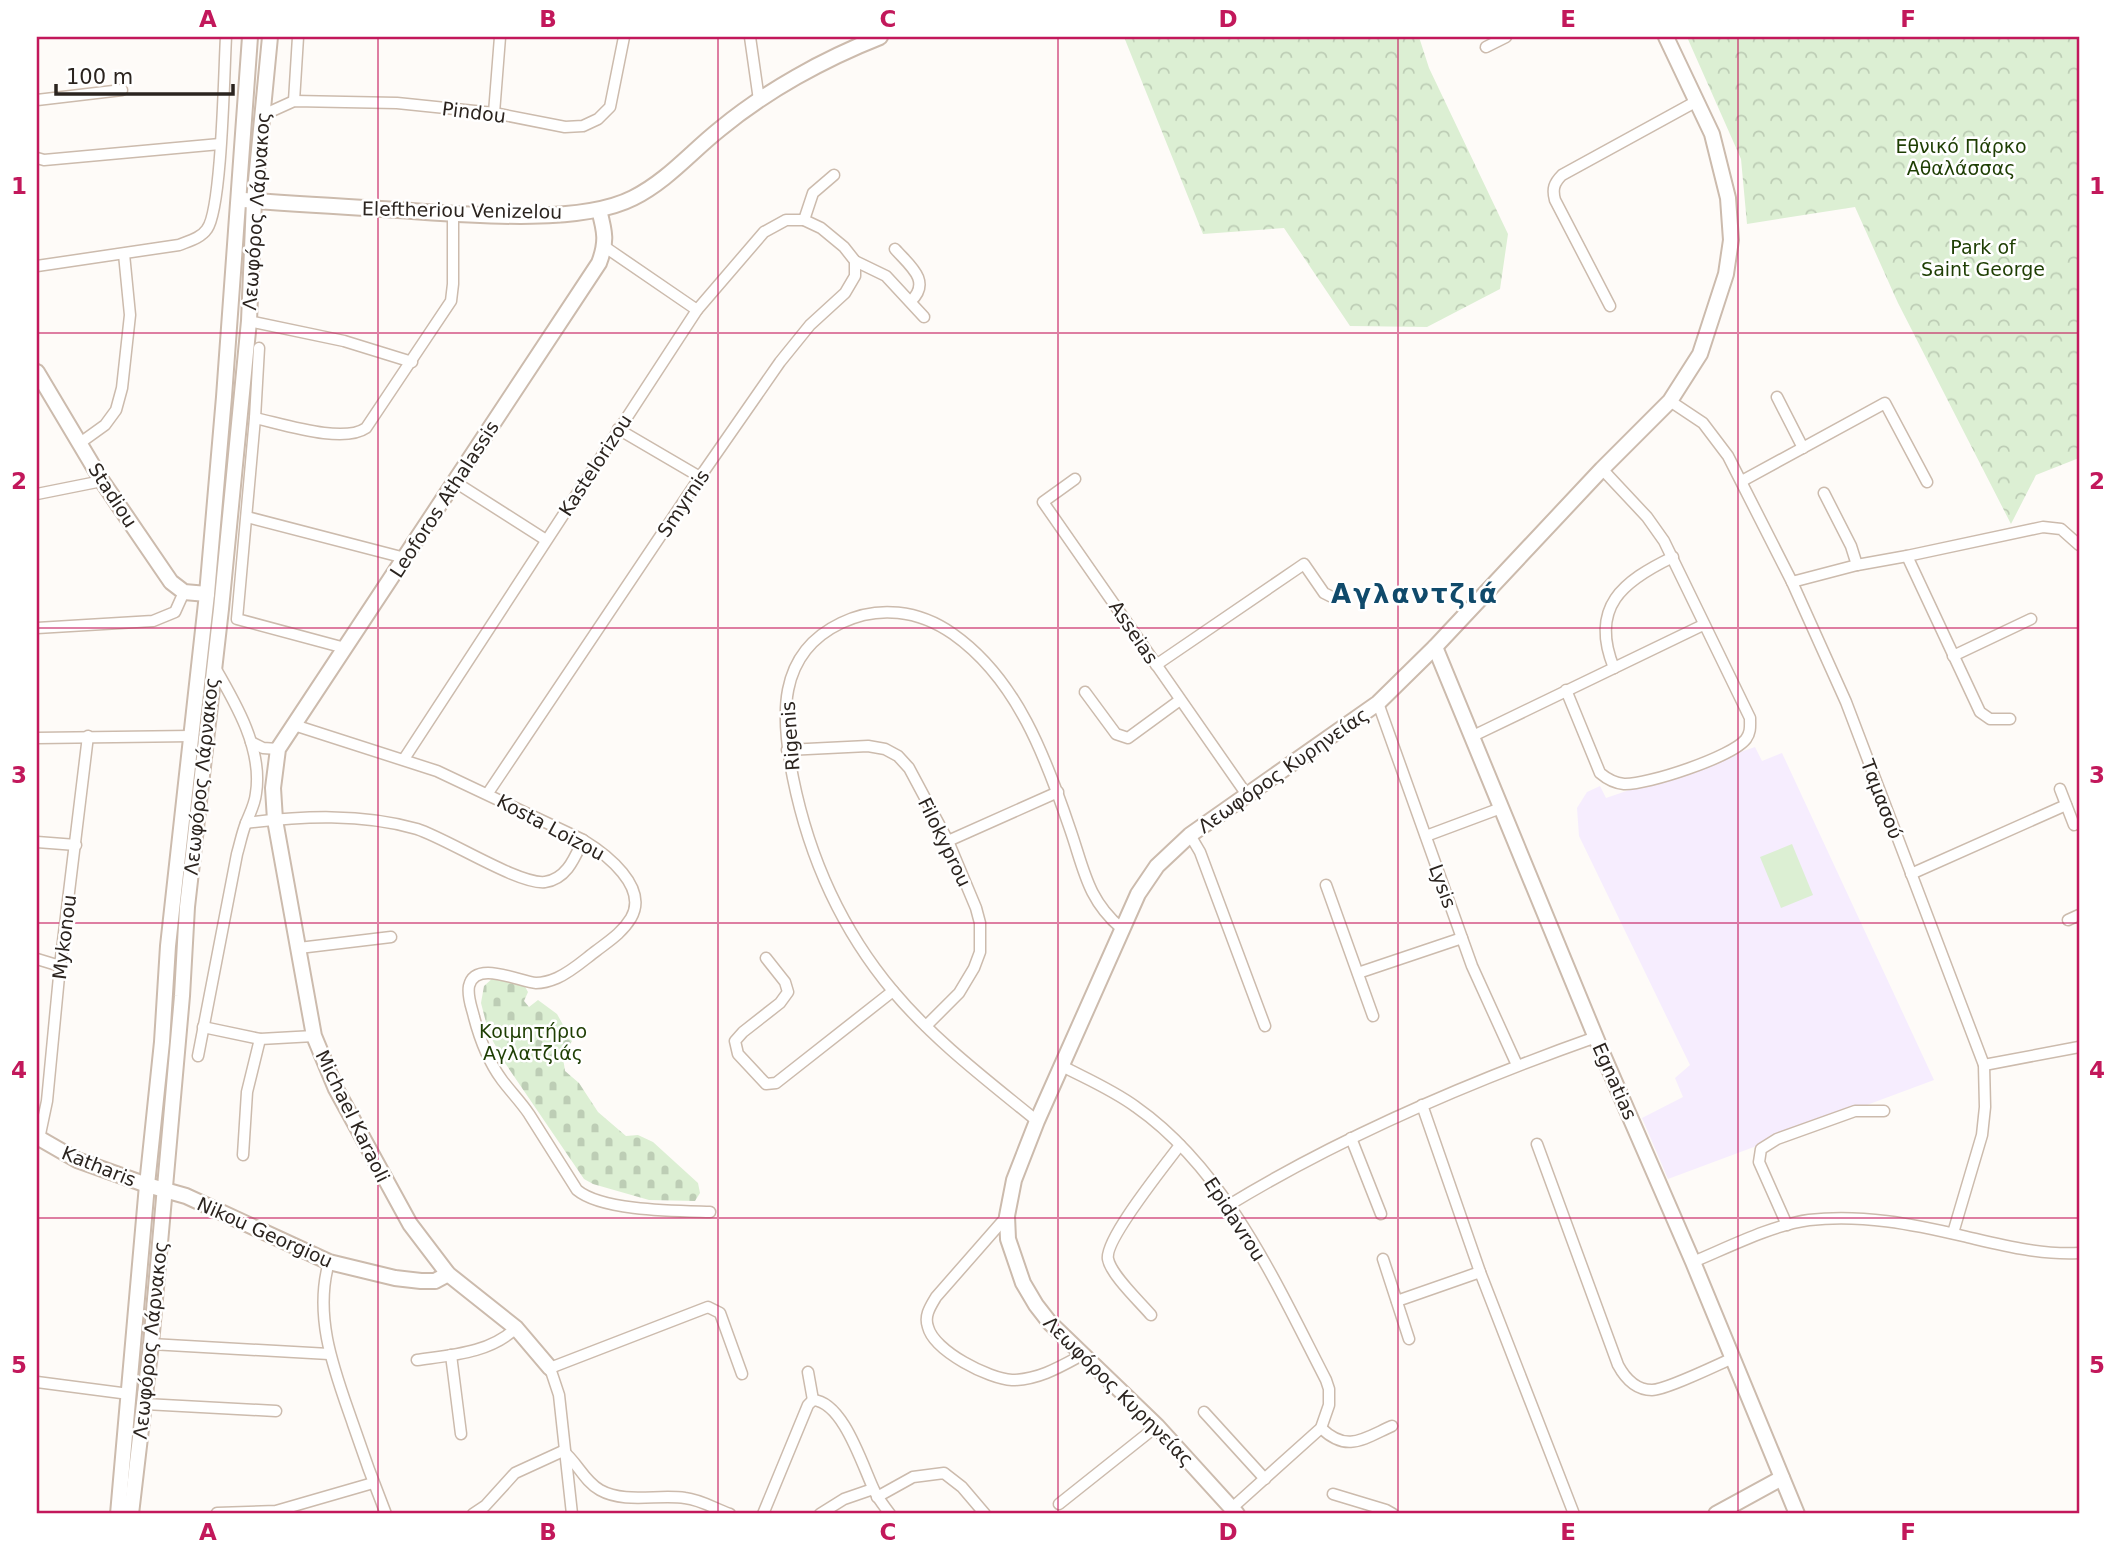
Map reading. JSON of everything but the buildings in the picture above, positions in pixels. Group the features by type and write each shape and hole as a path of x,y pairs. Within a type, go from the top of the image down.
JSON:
{"main road":[{"name":"Λεωφόρος Λάρνακος","path":"118,1514 146,1185 162,1042 168,946 207,594 250,37"},
{"name":"Λεωφόρος Λάρνακος","path":"131,1514 151,1345 187,907 221,610 249,321 254,201 270,37"},
{"name":"Eleftheriou Venizelou","path":"237,200 513,215 598,211 634,198 676,168 720,129 760,100 819,66 880,37"},
{"name":"Λεωφόρος Κυρηνείας","path":"1235,1511 1157,1426 1050,1323 1036,1305 1023,1283 1008,1239 1007,1216 1014,1180 1121,928 1138,894 1157,866 1189,835 1378,703 1670,401 1700,354 1721,293 1731,240 1728,198 1712,134 1666,37"},
{"path":"598,211 605,247"},
{"name":"Leoforos Athalassis","path":"278,749 599,264 605,247"},
{"name":"Stadiou","path":"37,372 102,481 172,582 184,592"},
{"path":"184,592 207,594"},
{"name":"Egnatias","path":"1435,647 1797,1514"},
{"name":"Michael Karaoli","path":"278,749 274,767 275,820 314,1036 335,1090 410,1224 448,1274 516,1328 550,1368"},
{"name":"Katharis","path":"38,1138 77,1160 164,1189"},
{"name":"Nikou Georgiou","path":"164,1189 186,1196 330,1262 396,1278 421,1281 435,1281 448,1274"},
{"path":"1716,1514 1782,1478"}],"street":[{"path":"37,266 179,245 197,238 207,230 213,218 226,37"},
{"path":"293,101 298,37"},
{"path":"494,113 500,37"},
{"name":"Pindou","path":"263,115 293,101 397,103 494,113 565,127 583,126 598,119 610,107 624,37"},
{"path":"750,37 760,100"},
{"path":"1486,47 1506,37"},
{"path":"37,100 122,90"},
{"path":"1610,306 1555,201 1553,192 1556,181 1562,175 1697,101"},
{"path":"37,158 44,160 220,144"},
{"path":"834,175 813,193 804,220 821,228 844,247 855,261 886,276 924,317"},
{"path":"256,418 348,436 360,432 372,422 450,301 453,284 453,213"},
{"name":"Kastelorizou","path":"404,759 698,310 764,232 786,220 804,220"},
{"path":"605,247 698,310"},
{"path":"895,249 919,278 918,294 911,301"},
{"path":"80,443 105,425 116,411 122,388 130,315 124,254"},
{"name":"Smyrnis","path":"488,793 780,362 810,325 845,293 855,276 855,261"},
{"path":"249,321 344,341 412,362"},
{"path":"259,348 256,418 237,619 345,649"},
{"path":"1777,397 1803,448"},
{"name":"Ταμασού","path":"1670,401 1703,423 1728,456 1792,582 1846,702 1984,1065 1985,1107 1982,1135 1953,1233"},
{"path":"1742,481 1885,404 1927,482"},
{"path":"618,429 700,477"},
{"path":"1566,690 1600,773 1610,781 1622,784 1661,777 1734,750 1751,730 1750,718 1703,625 1673,557 1647,517 1602,469"},
{"name":"Asseias","path":"1075,479 1043,502 1247,795"},
{"path":"37,494 102,481"},
{"path":"455,482 546,540"},
{"path":"1824,493 1851,545 1857,565"},
{"path":"247,517 405,558"},
{"path":"1792,582 1857,565 2043,527 2061,528 2079,545"},
{"path":"1907,556 1980,712 1984,718 2010,719"},
{"path":"1614,668 1605,634 1608,616 1616,597 1632,579 1673,557"},
{"path":"1156,665 1304,564 1324,593 1332,597"},
{"path":"37,628 153,621 175,612 184,592"},
{"name":"Rigenis","path":"1037,1121 954,1053 893,991 857,943 829,893 811,850 788,750 785,716 787,693 791,677 806,649 827,630 854,617 880,612 915,614 954,635 985,662 1020,709 1058,792 1088,887 1100,908 1121,928"},
{"path":"1953,656 2031,620"},
{"path":"1473,736 1703,625"},
{"path":"198,1056 234,867 253,807 257,779 251,741 214,666"},
{"path":"1085,692 1116,734 1128,738 1180,700"},
{"name":"Lysis","path":"1378,703 1472,966 1517,1065"},
{"name":"Kosta Loizou","path":"294,725 404,759 488,793 605,853 623,874 634,898 635,907 631,918 618,935 559,977 545,982 534,983 485,973 476,975 469,985 469,998 480,1038 496,1071 527,1111 577,1190 586,1198 615,1205 710,1212"},
{"name":"Mykonou","path":"38,1138 47,1101 60,966 88,736"},
{"path":"37,738 192,736"},
{"path":"251,741 263,748 278,749"},
{"name":"Filokyprou","path":"788,750 868,746 885,749 898,756 909,768 948,841 976,908 980,923 979,952 974,968 959,993 926,1027"},
{"path":"2060,789 2074,825"},
{"path":"948,841 1058,792"},
{"path":"1911,874 2066,805"},
{"path":"1426,836 1501,808"},
{"path":"246,823 358,819 415,829 512,873 544,882 557,878 568,869 583,840"},
{"path":"1189,835 1200,852 1265,1026"},
{"path":"37,842 76,845"},
{"path":"1326,885 1373,1016"},
{"path":"2068,920 2079,915"},
{"path":"299,948 391,937"},
{"path":"1358,973 1462,938"},
{"path":"766,958 785,982 788,992 780,1003 738,1037 735,1045 738,1054 766,1084 776,1083 893,991"},
{"path":"37,959 60,966"},
{"path":"203,1027 260,1039 314,1036"},
{"path":"1229,1205 1284,1171 1422,1105 1517,1065 1596,1037"},
{"path":"243,1155 247,1092 260,1039"},
{"path":"1984,1065 2079,1047"},
{"name":"Epidavrou","path":"1062,1066 1138,1108 1180,1145 1229,1205 1326,1380 1329,1405 1321,1428"},
{"path":"1422,1105 1480,1272 1574,1514"},
{"path":"1787,1225 1759,1162 1761,1149 1777,1139 1856,1111 1884,1111"},
{"path":"1351,1138 1381,1214"},
{"path":"1537,1144 1618,1365 1627,1378 1650,1391 1733,1358"},
{"path":"1151,1315 1111,1266 1108,1251 1125,1219 1180,1145"},
{"path":"1007,1216 936,1297 928,1310 926,1320 930,1334 943,1347 974,1368 1000,1378 1014,1380 1041,1375 1083,1355"},
{"path":"1693,1262 1787,1225 1809,1220 1866,1218 1953,1233 2031,1251 2079,1253"},
{"path":"1382,1259 1409,1339"},
{"path":"330,1262 324,1306 329,1354 386,1514"},
{"path":"1397,1301 1480,1272"},
{"path":"572,1514 563,1451 559,1395 550,1368 708,1307 720,1312 742,1374"},
{"path":"417,1360 484,1348 500,1341 516,1328"},
{"path":"151,1345 329,1354"},
{"path":"451,1355 461,1434"},
{"path":"808,1372 813,1400"},
{"path":"37,1382 129,1394"},
{"path":"813,1400 823,1403 845,1427 875,1493 890,1514"},
{"path":"763,1514 808,1405 813,1400"},
{"path":"145,1404 276,1411"},
{"path":"1205,1412 1265,1479"},
{"path":"1059,1504 1157,1426"},
{"path":"1235,1511 1265,1479 1321,1428 1329,1436 1350,1443 1392,1426"},
{"path":"563,1451 602,1492 611,1495 699,1500 730,1514"},
{"path":"473,1514 485,1506 515,1473 563,1451"},
{"path":"820,1514 844,1499 875,1493 913,1477 937,1472 954,1479 985,1514"},
{"path":"217,1513 276,1511 373,1483"},
{"path":"1333,1494 1393,1514"}],"shaded area":[{"path":"1755,747 1762,761 1782,753 1934,1080 1668,1179 1642,1118 1683,1097 1675,1078 1690,1065 1579,836 1577,808 1587,792 1600,786 1606,798"}],"green space":[{"path":"1124,37 1419,37 1429,68 1508,234 1500,289 1427,327 1350,326 1284,228 1203,234"},
{"name":"Εθνικό Πάρκο Αθαλάσσας","path":"1687,37 2079,37 2079,458 2036,475 2011,524 1898,303 1855,207 1747,224 1741,159"},
{"path":"1792,844 1813,895 1781,908 1760,857"},
{"name":"Κοιμητήριο Αγλατζιάς","path":"494,977 524,985 528,992 524,1001 529,1007 538,1000 557,1014 572,1041 563,1058 565,1071 579,1083 598,1112 626,1136 638,1135 653,1142 698,1183 700,1193 695,1201 649,1200 584,1179 505,1063 489,1034 481,1003 484,986"}],"district":[{"name":"Αγλαντζιά","path":"1415,594"}],"park label":[{"name":"Park of Saint George","path":"1983,258"}]}
